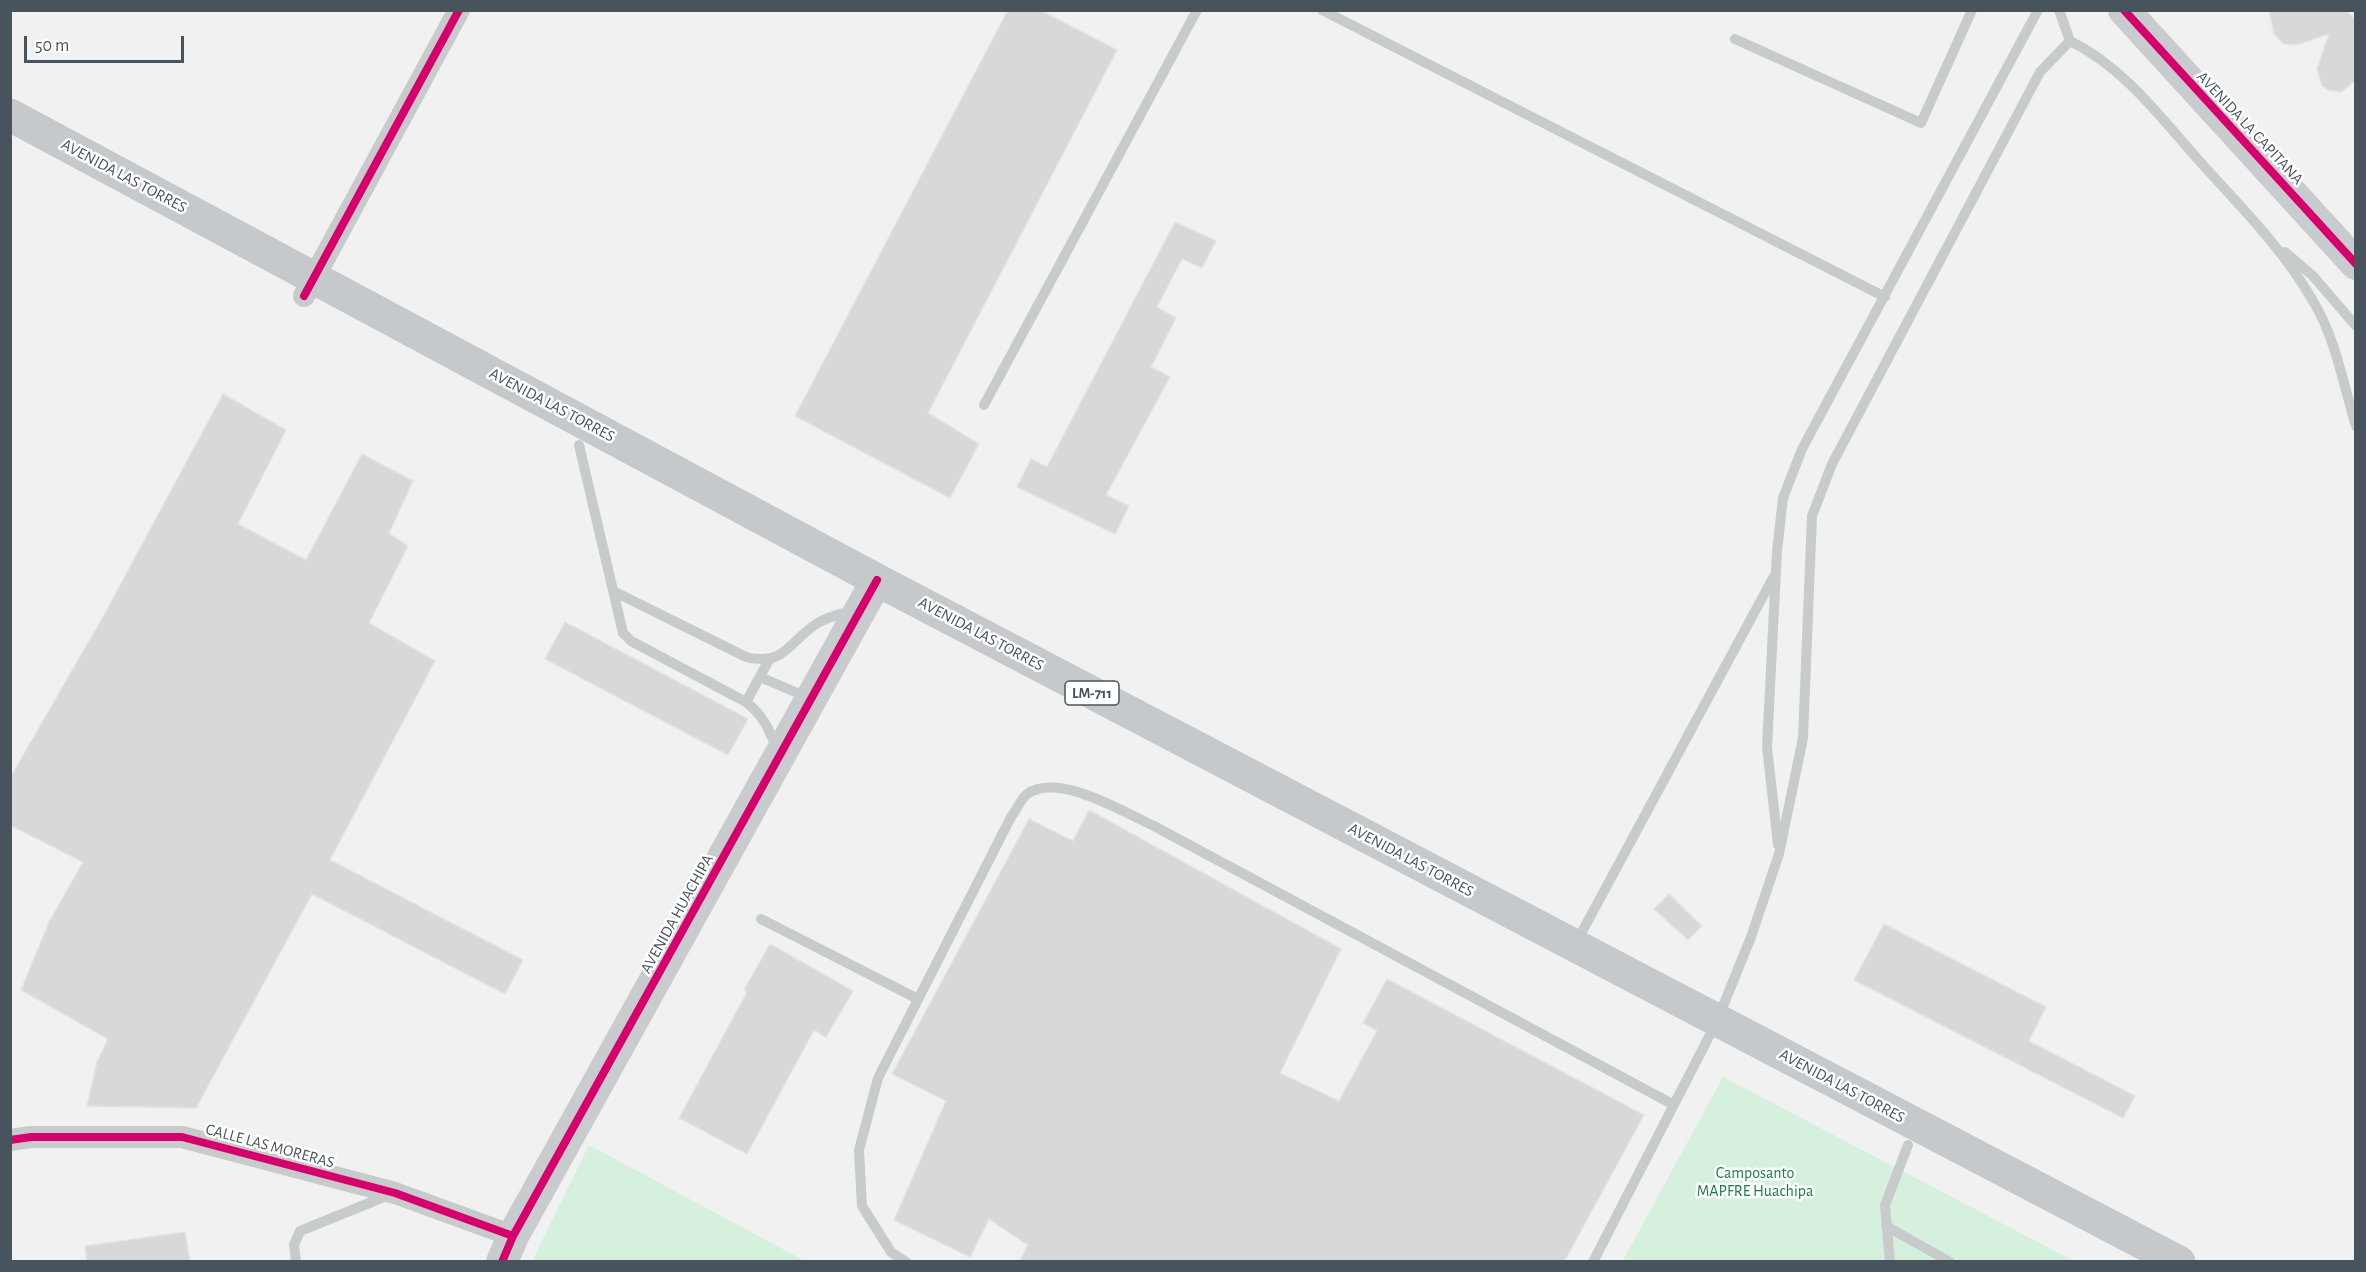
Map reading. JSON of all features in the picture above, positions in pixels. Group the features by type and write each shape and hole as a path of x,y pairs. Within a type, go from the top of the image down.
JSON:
{"main road":[{"name":"AVENIDA LAS TORRES","path":"10,115 309,286 579,445 1712,1031 2179,1262"},
{"name":"AVENIDA LAS TORRES","path":"10,140 309,286 868,596 1574,946 1712,1031 1908,1145 2133,1262"}],"street":[{"path":"309,286 459,10"},
{"name":"AVENIDA LA CAPITANA","path":"2124,10 2355,264"},
{"name":"AVENIDA HUACHIPA","path":"508,1249 868,596"},
{"name":"CALLE LAS MORERAS","path":"10,1140 31,1137 182,1137 395,1192 508,1249"}],"lane":[{"path":"984,405 1197,10"},
{"path":"1322,10 1885,297"},
{"path":"1735,39 1921,123 1972,10"},
{"path":"1779,854 1767,747 1776,574 1783,498 1802,449 2038,10"},
{"path":"2059,10 2070,41 2094,52 2130,84 2273,243 2313,301 2331,338 2355,426"},
{"path":"1593,1262 1712,1031 1751,937 1779,854 1803,738 1812,516 1832,464 2040,72 2070,41"},
{"path":"2273,243 2313,276 2355,326"},
{"path":"579,445 623,633 631,641 746,702 759,712 768,725 779,757"},
{"path":"1574,946 1776,574"},
{"path":"615,592 746,657 769,660 783,654 818,623 868,596"},
{"path":"746,702 769,660"},
{"path":"760,677 812,699"},
{"path":"906,1262 891,1252 862,1206 859,1150 878,1078 1011,817 1026,795 1048,786 1080,792 1154,826 1674,1105"},
{"path":"761,919 918,999"},
{"path":"1890,1262 1884,1205 1908,1145"},
{"path":"296,1262 294,1245 300,1231 360,1209 395,1192"},
{"path":"1886,1226 1950,1262"}],"green space":[{"name":"Camposanto MAPFRE Huachipa","path":"1723,1077 2074,1261 1622,1262"},
{"path":"589,1145 805,1261 532,1261"}],"building":[{"path":"1008,10 1040,10 1117,50 928,413 979,444 950,498 795,416"},
{"path":"2269,10 2347,10 2355,20 2355,81 2341,92 2328,90 2322,86 2317,69 2329,34 2296,45 2284,44 2274,34"},
{"path":"1175,222 1216,241 1202,268 1182,259 1157,307 1176,318 1151,367 1170,377 1106,495 1129,506 1115,534 1017,487 1031,459 1047,467"},
{"path":"223,394 286,430 238,524 306,560 362,454 413,481 389,533 408,546 369,623 435,661 330,860 523,960 505,994 312,894 196,1108 87,1106 97,1062 108,1039 21,990 49,922 83,862 10,825 10,778 104,615"},
{"path":"565,622 748,719 728,755 545,659"},
{"path":"1089,810 1341,949 1280,1073 1339,1101 1377,1031 1363,1023 1387,979 1644,1115 1564,1262 1019,1262 1028,1245 989,1219 970,1257 894,1220 946,1101 892,1074 1029,819 1073,841"},
{"path":"1669,894 1702,926 1688,940 1654,909"},
{"path":"1884,924 2046,1007 2029,1041 2135,1096 2123,1118 1854,980"},
{"path":"770,944 853,991 826,1037 814,1030 747,1154 679,1118 747,992 744,990"},
{"path":"185,1232 190,1262 87,1262 85,1246"}],"cycle path":[{"path":"304,296 459,10"},
{"path":"2124,10 2356,264"},
{"path":"502,1262 513,1236 877,580"},
{"path":"10,1140 31,1137 182,1137 395,1193 513,1236"}]}
